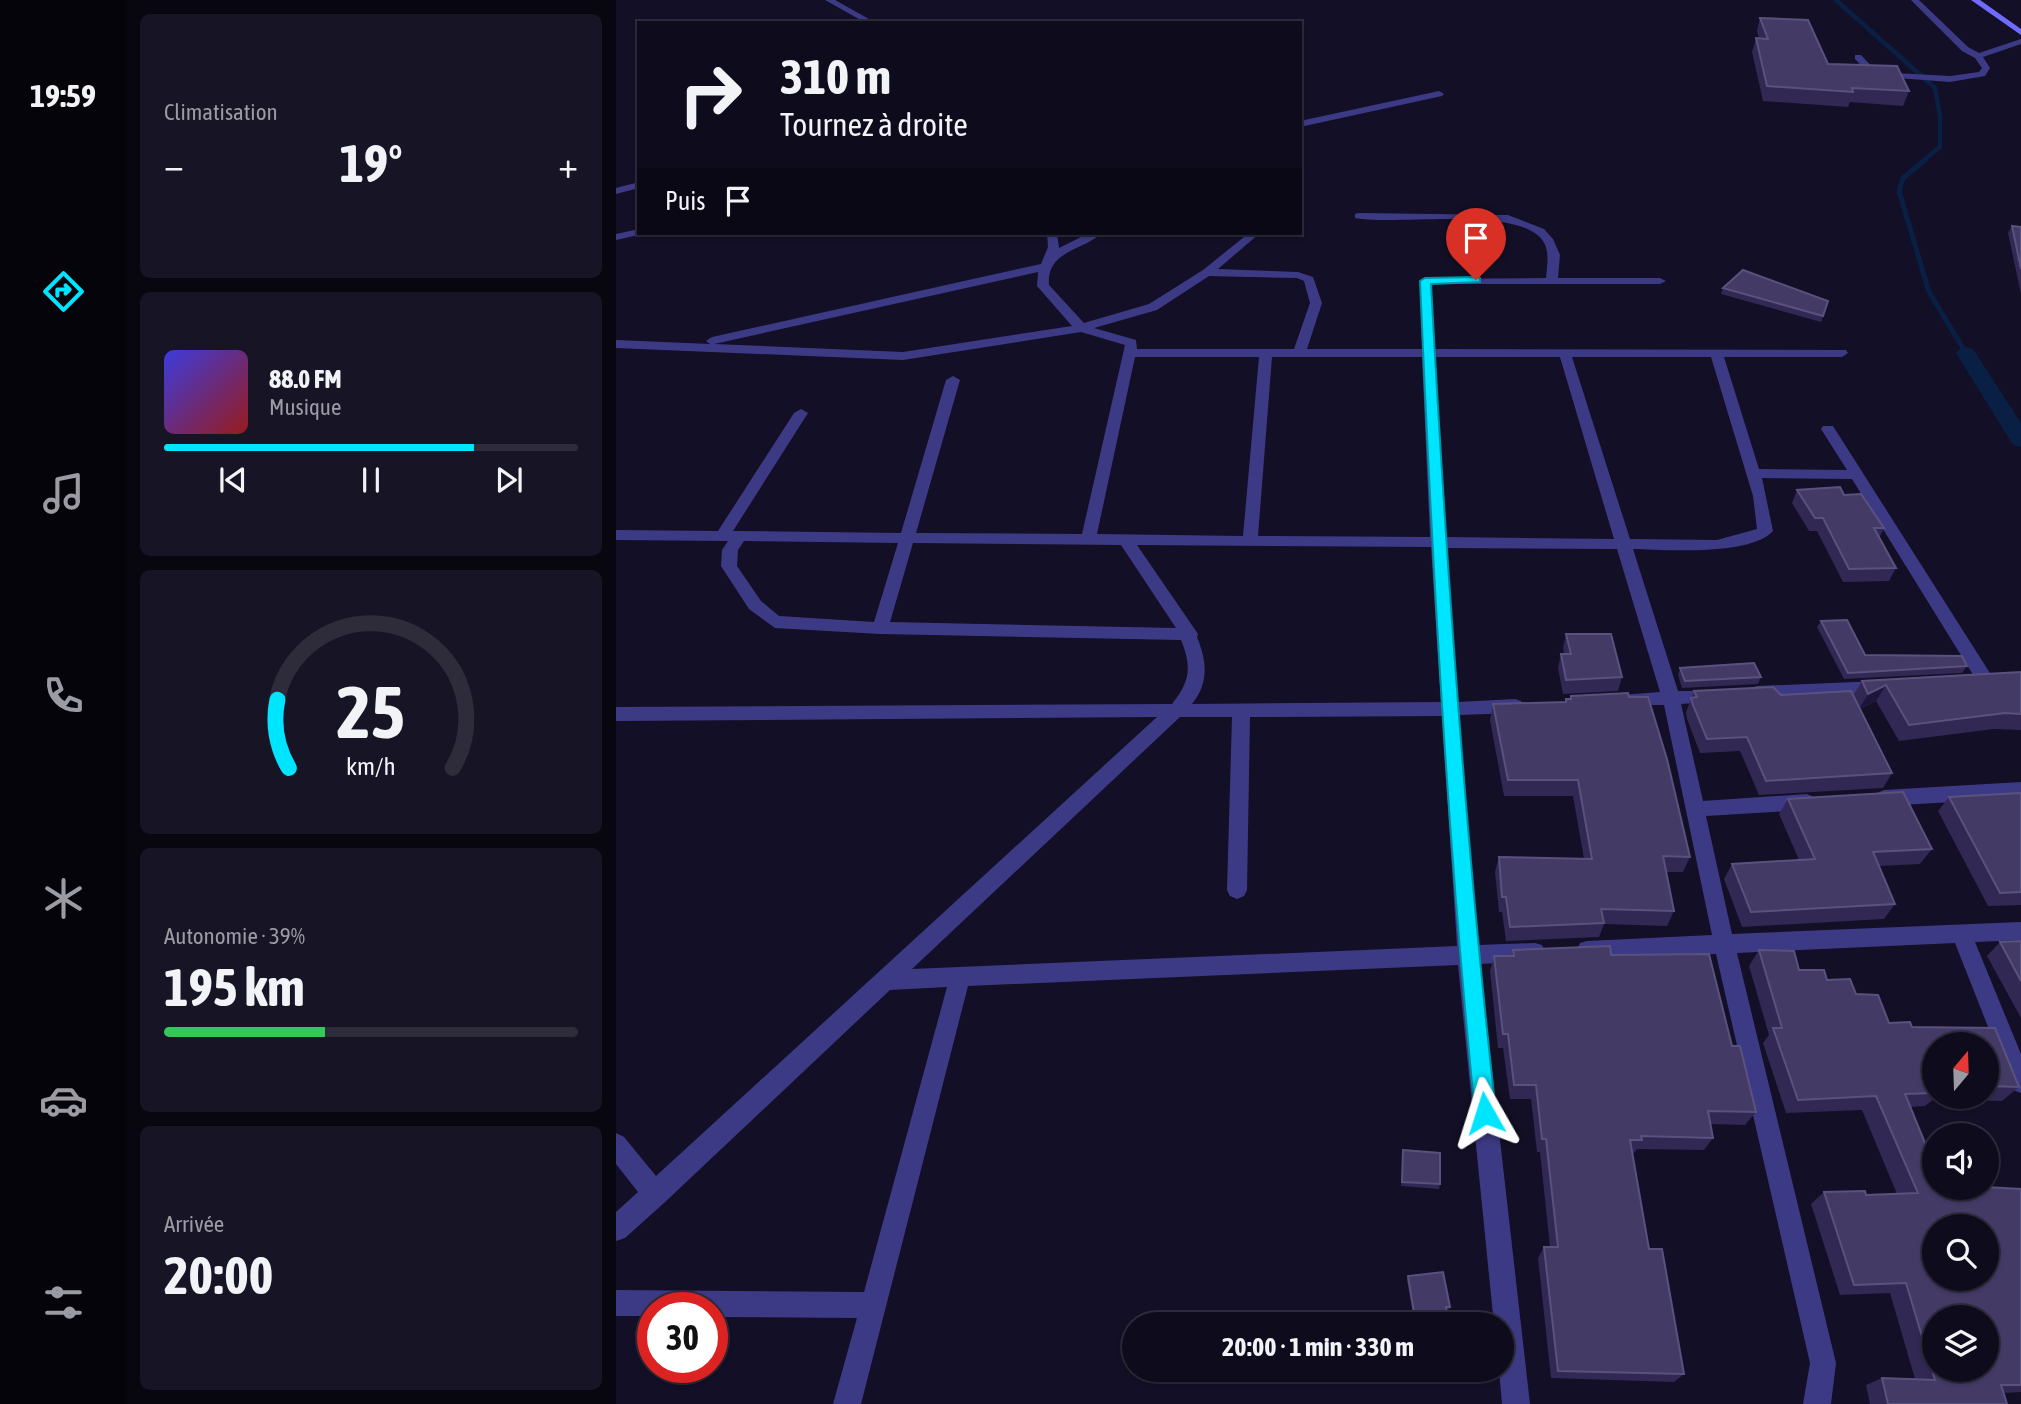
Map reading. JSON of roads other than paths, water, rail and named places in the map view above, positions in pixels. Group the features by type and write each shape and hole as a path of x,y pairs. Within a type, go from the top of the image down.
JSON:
{"main road":[{"path":"1975,0 2020,34"}],"street":[{"path":"830,0 868,21"},
{"path":"1858,57 1874,74 1950,79 1982,74 1986,68 1978,56 1965,49 1915,0"},
{"path":"1978,56 2020,34"},
{"path":"1302,124 1439,94"},
{"path":"616,191 637,186"},
{"path":"1359,216 1504,216 1540,231 1549,241 1554,255 1552,279"},
{"path":"616,237 637,232"},
{"path":"1053,235 1049,262 1042,271 1043,286 1081,328 1132,342 1089,538"},
{"path":"684,347 1049,262 1094,235"},
{"path":"616,344 902,356 1081,328 1153,307 1207,272 1253,235"},
{"path":"1207,272 1298,275 1309,279 1316,303 1299,354"},
{"path":"1516,1404 1468,955 1438,542 1425,281 1660,281"},
{"path":"1130,353 1842,353"},
{"path":"616,536 907,536 1717,545 1752,537 1765,531 1765,516 1716,353"},
{"path":"1250,540 1266,354"},
{"path":"1565,354 1671,698 1724,944 1823,1363 1817,1404"},
{"path":"880,628 953,380"},
{"path":"801,413 732,535 730,550 729,566 755,605 775,621 880,628 1190,634"},
{"path":"1828,429 1979,682 2009,680"},
{"path":"1754,473 1856,475"},
{"path":"616,1229 1177,710 1195,686 1198,660 1190,634 1124,538"},
{"path":"1615,701 1890,686"},
{"path":"616,713 1450,709 1533,705"},
{"path":"1237,890 1241,710"},
{"path":"1871,799 2021,790"},
{"path":"1695,809 1831,801"},
{"path":"886,979 2021,930"},
{"path":"1961,933 2021,1082"},
{"path":"847,1404 960,977"},
{"path":"616,1145 655,1194"},
{"path":"616,1303 873,1305"}],"waterway":[{"path":"1836,0 1935,88 1940,116 1940,147 1924,160"},
{"path":"1926,159 1903,178 1899,191 1929,292 1966,353"},
{"path":"1966,353 2021,440"}]}
